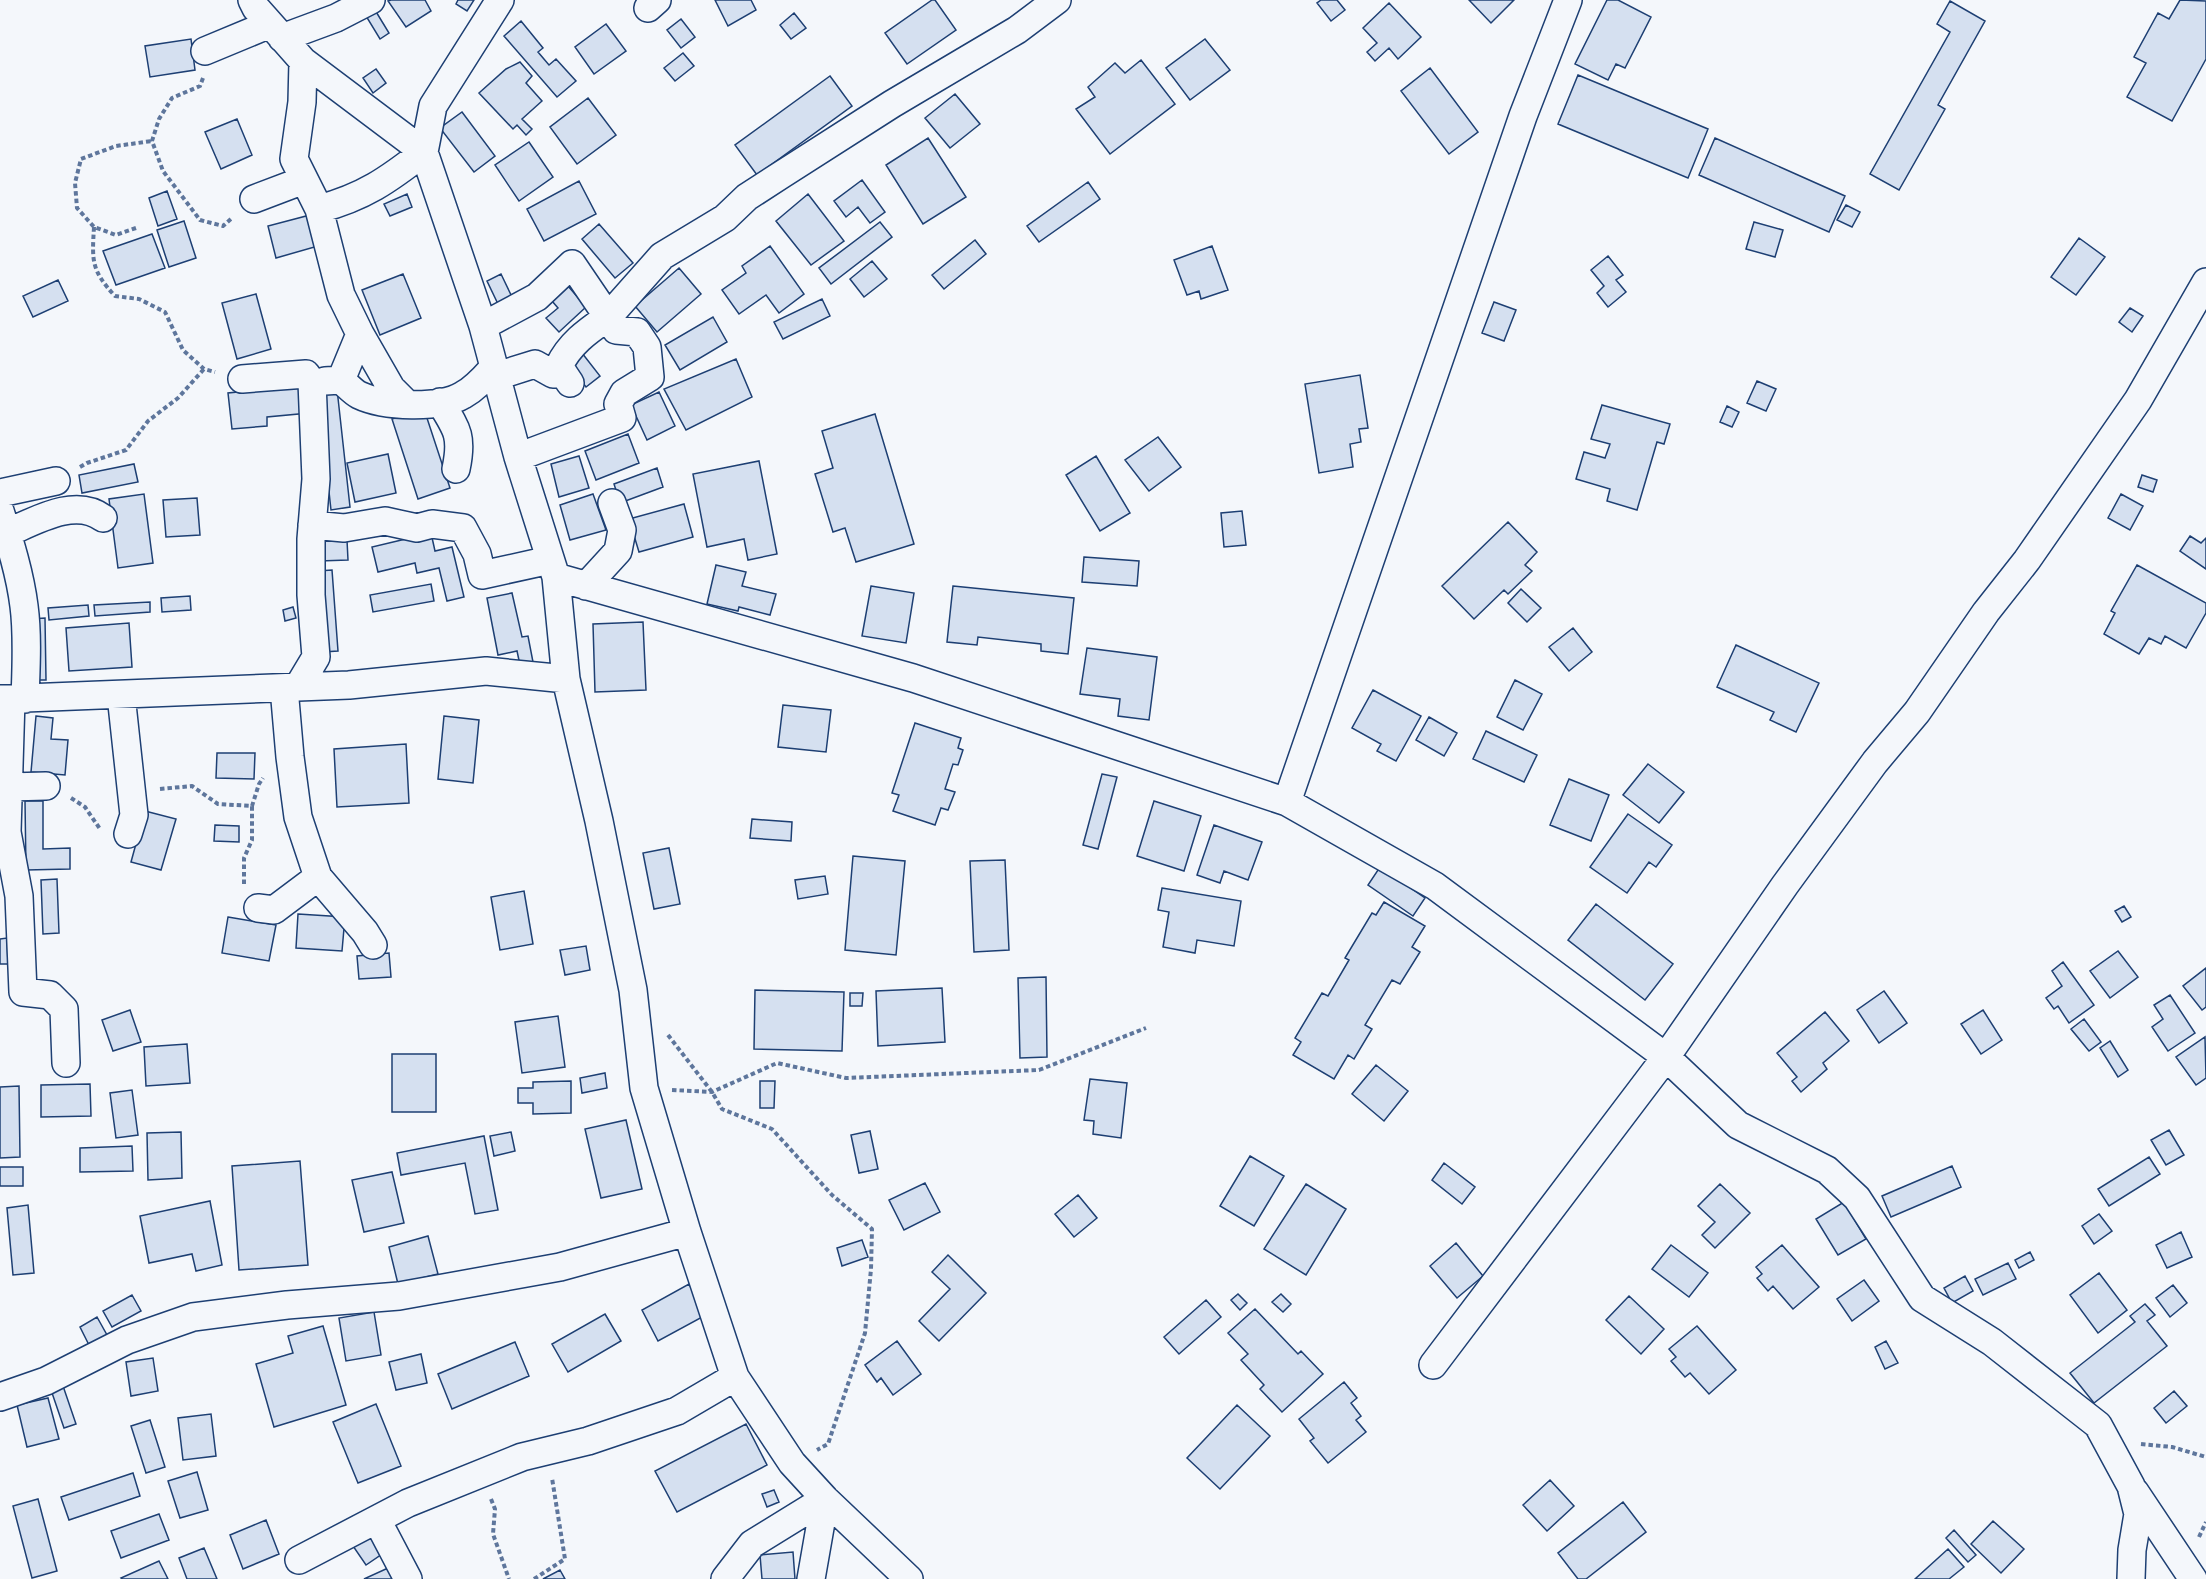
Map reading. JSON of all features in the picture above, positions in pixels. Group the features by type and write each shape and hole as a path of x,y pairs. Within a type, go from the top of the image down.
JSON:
{"street":[{"path":"252,0 303,62 424,152"},
{"path":"205,51 276,31 336,18 371,0"},
{"path":"500,0 433,106 424,152 483,326 518,457 553,569 566,679 599,821 633,990 644,1088 687,1232 735,1377 792,1463 825,1499 909,1579"},
{"path":"312,382 341,380 359,395 389,403 407,404 440,402 462,396 495,371 535,364 553,374 567,378 559,366 565,354 579,338 608,317 662,256 725,218 747,197 892,104 1017,30 1057,0"},
{"path":"1287,802 1522,116 1568,0"},
{"path":"303,62 302,102 294,159 319,209 341,295 391,388 407,404"},
{"path":"319,209 348,201 389,180 424,152"},
{"path":"254,199 304,180"},
{"path":"483,326 537,297 572,264 616,330 637,332 647,347 650,377 624,393 618,404 622,418 518,457"},
{"path":"1433,1365 1666,1057 1799,866 1875,762 1917,712 1986,612 2027,560 2138,400 2206,282"},
{"path":"341,380 360,334"},
{"path":"242,379 306,374 312,382 316,479 312,525 311,595 316,657 291,688 291,768 298,817 318,877 373,945"},
{"path":"440,402 457,428 460,449 456,469"},
{"path":"0,493 57,481"},
{"path":"586,586 618,551 621,530 612,503"},
{"path":"66,1063 64,1009 50,995 23,992 19,896 7,832 12,699 27,657 24,606 4,522 56,512 93,511 103,518"},
{"path":"312,525 344,528 385,521 417,528 432,524 464,528 477,554 482,575 553,569 586,586 913,678 1287,802 1435,886 1666,1057 1738,1125 1827,1170 1857,1198 1922,1298 1992,1342 2098,1425 2131,1486 2193,1579"},
{"path":"12,699 349,685 486,670 566,679"},
{"path":"121,695 134,815 128,834"},
{"path":"9,787 46,786"},
{"path":"258,908 274,910 318,877"},
{"path":"0,1397 46,1381 127,1340 193,1317 287,1305 411,1294 560,1268 687,1232"},
{"path":"299,1560 408,1503 522,1457 588,1441 678,1411 735,1377"},
{"path":"2131,1486 2138,1514 2132,1550 2131,1579"},
{"path":"724,1579 752,1544 825,1499"},
{"path":"811,1579 825,1499"},
{"path":"377,1520 408,1579"}],"path":[{"path":"205,51 209,66 200,86 172,98 159,119 152,141 164,171 200,220 222,226 254,199"},
{"path":"136,228 117,235 94,227 76,208 75,183 81,159 116,146 152,141"},
{"path":"94,227 92,256 100,280 115,296 139,299 165,312 183,350 204,369 242,379"},
{"path":"57,481 87,462 126,450 148,421 178,398 204,369"},
{"path":"258,908 251,906 243,877 244,858 252,840 252,806 259,784 271,769 291,768"},
{"path":"46,786 58,789 85,807 111,840 128,834"},
{"path":"132,791 192,786 218,804 252,806"},
{"path":"661,1027 712,1092 722,1109 772,1129 832,1195 872,1229 865,1333 828,1444 792,1463"},
{"path":"644,1088 712,1092 777,1063 846,1078 1039,1070 1146,1028"},
{"path":"2098,1425 2122,1441 2172,1447 2206,1457"},
{"path":"534,1579 565,1559 551,1473 557,1448"},
{"path":"481,1474 495,1509 493,1534 509,1579"}],"building":[{"path":"425,0 431,11 406,27 388,1"},
{"path":"458,0 474,0 467,11 456,4"},
{"path":"715,0 751,0 756,10 728,26"},
{"path":"935,0 956,30 907,64 885,33"},
{"path":"1321,0 1337,0 1345,10 1331,21 1317,3"},
{"path":"1469,0 1514,0 1491,23"},
{"path":"1607,0 1618,0 1651,17 1625,68 1616,64 1608,80 1575,64"},
{"path":"2180,0 2206,1 2206,59 2172,121 2127,97 2146,63 2134,57 2158,13 2169,19"},
{"path":"1950,1 1985,21 1938,105 1945,109 1899,190 1870,174 1950,32 1937,24"},
{"path":"1389,3 1421,37 1398,59 1389,48 1375,61 1367,52 1377,43 1363,28"},
{"path":"375,10 389,33 380,39 366,16"},
{"path":"794,13 806,28 791,39 780,25"},
{"path":"681,19 695,37 681,48 667,30"},
{"path":"521,21 543,48 538,52 549,65 556,59 576,81 557,97 504,36"},
{"path":"606,24 626,51 594,74 575,47"},
{"path":"191,39 195,70 150,77 145,46"},
{"path":"1205,39 1230,70 1190,100 1166,68"},
{"path":"683,53 694,66 675,81 664,68"},
{"path":"1141,60 1175,104 1110,154 1076,109 1095,97 1088,87 1115,63 1125,73"},
{"path":"520,62 532,76 526,83 542,101 522,119 532,129 526,135 517,125 513,129 479,93 506,69"},
{"path":"1430,68 1478,132 1449,154 1401,91"},
{"path":"376,69 386,83 373,93 363,78"},
{"path":"1578,75 1708,129 1688,178 1558,124"},
{"path":"830,76 852,106 757,175 735,145"},
{"path":"955,94 980,124 950,148 925,118"},
{"path":"588,98 616,135 577,164 550,127"},
{"path":"462,112 495,156 474,172 440,128"},
{"path":"237,119 252,155 221,169 205,132"},
{"path":"928,138 966,197 923,224 886,165"},
{"path":"1715,138 1845,196 1829,232 1699,175"},
{"path":"529,142 553,177 519,201 495,165"},
{"path":"862,180 885,212 870,223 858,207 846,217 834,201"},
{"path":"579,181 596,214 544,241 527,209"},
{"path":"1088,182 1100,199 1039,242 1027,226"},
{"path":"167,191 177,219 158,226 149,198"},
{"path":"407,194 412,207 390,216 384,204"},
{"path":"808,194 844,241 811,265 776,221"},
{"path":"1846,205 1860,212 1852,227 1837,220"},
{"path":"310,215 318,246 276,258 268,226"},
{"path":"184,221 196,258 169,267 157,230"},
{"path":"880,222 892,237 831,284 819,268"},
{"path":"1754,222 1783,230 1775,257 1746,249"},
{"path":"599,224 633,263 615,278 582,239"},
{"path":"152,234 165,268 116,285 103,251"},
{"path":"2079,238 2105,257 2076,295 2051,277"},
{"path":"975,240 986,254 944,289 932,275"},
{"path":"770,246 804,294 779,313 766,295 739,314 722,290 746,273 742,266"},
{"path":"1212,246 1228,290 1201,299 1199,291 1187,295 1174,260"},
{"path":"1608,256 1623,275 1616,280 1626,292 1608,307 1597,293 1604,286 1591,270"},
{"path":"872,261 887,279 864,297 850,279"},
{"path":"679,268 701,294 657,332 635,306"},
{"path":"403,274 421,318 380,335 362,290"},
{"path":"501,274 512,297 498,304 487,281"},
{"path":"58,280 68,301 33,317 23,296"},
{"path":"568,286 586,307 559,332 546,318 558,308 552,301"},
{"path":"256,294 271,349 237,359 222,303"},
{"path":"822,299 830,316 783,339 774,322"},
{"path":"1494,302 1516,310 1504,341 1482,333"},
{"path":"2130,308 2143,316 2132,332 2119,322"},
{"path":"713,317 727,342 680,370 665,345"},
{"path":"582,353 600,376 586,387 568,364"},
{"path":"736,359 752,397 686,430 664,389"},
{"path":"1360,375 1368,428 1359,429 1361,442 1350,444 1353,467 1319,473 1305,384"},
{"path":"1757,381 1776,389 1766,411 1747,403"},
{"path":"306,385 309,413 267,417 267,426 232,429 228,393"},
{"path":"337,389 350,507 331,510 318,391"},
{"path":"659,392 675,426 647,440 631,405"},
{"path":"1602,405 1670,424 1664,444 1657,442 1637,510 1607,501 1610,489 1576,479 1584,452 1605,458 1610,444 1591,439"},
{"path":"1727,406 1739,412 1732,427 1720,422"},
{"path":"424,409 450,488 418,499 392,419"},
{"path":"875,414 914,544 856,562 845,528 833,532 815,474 833,468 822,431"},
{"path":"628,434 639,463 596,480 585,451"},
{"path":"1158,437 1181,467 1149,491 1125,460"},
{"path":"388,454 396,493 355,502 347,463"},
{"path":"579,456 589,488 559,497 551,464"},
{"path":"1096,456 1130,513 1100,531 1066,475"},
{"path":"759,461 777,554 748,560 744,539 707,547 693,474"},
{"path":"134,464 138,482 82,493 79,475"},
{"path":"657,468 663,487 620,503 614,484"},
{"path":"2142,475 2157,480 2153,492 2138,487"},
{"path":"144,494 153,563 118,568 109,499"},
{"path":"593,494 606,530 570,540 560,505"},
{"path":"2121,494 2143,506 2130,530 2108,518"},
{"path":"197,498 200,535 166,537 163,500"},
{"path":"684,504 693,537 639,552 629,519"},
{"path":"1242,511 1246,545 1224,547 1221,513"},
{"path":"1508,522 1537,552 1525,565 1532,571 1508,594 1504,590 1474,619 1442,586"},
{"path":"431,533 435,551 452,547 464,597 447,601 439,568 417,573 415,563 378,572 372,547"},
{"path":"2190,536 2201,543 2206,538 2206,569 2180,551"},
{"path":"347,540 348,560 319,561 318,541"},
{"path":"1084,557 1139,561 1137,586 1082,582"},
{"path":"716,565 746,572 742,586 776,594 770,615 739,607 738,611 707,604"},
{"path":"2137,565 2206,603 2206,613 2186,648 2165,636 2161,644 2149,638 2139,654 2104,634 2115,613 2111,611"},
{"path":"332,570 338,651 323,652 318,571"},
{"path":"431,584 434,601 373,612 370,595"},
{"path":"871,586 914,593 906,643 862,636"},
{"path":"953,586 1074,598 1068,654 1041,651 1041,644 978,637 977,645 947,642"},
{"path":"1521,589 1541,608 1527,622 1508,603"},
{"path":"512,593 522,637 528,636 533,662 520,665 517,651 498,655 487,598"},
{"path":"190,596 191,610 162,612 161,598"},
{"path":"150,602 150,612 95,616 94,605"},
{"path":"88,605 89,616 49,620 48,608"},
{"path":"293,607 296,618 285,621 283,610"},
{"path":"45,618 46,680 32,680 30,619"},
{"path":"643,622 646,690 595,692 593,624"},
{"path":"129,623 132,667 69,671 66,628"},
{"path":"1573,628 1592,652 1569,671 1549,647"},
{"path":"1736,645 1819,683 1796,732 1770,720 1774,712 1717,687"},
{"path":"1087,648 1157,657 1149,720 1118,716 1120,699 1080,694"},
{"path":"1515,680 1542,694 1523,730 1497,717"},
{"path":"1373,690 1421,716 1396,761 1377,751 1381,744 1352,728"},
{"path":"783,705 831,710 826,752 778,747"},
{"path":"36,716 53,718 51,739 68,740 65,775 31,772"},
{"path":"444,716 479,720 473,783 438,779"},
{"path":"1429,717 1457,733 1444,756 1416,740"},
{"path":"915,723 961,738 958,748 963,750 958,765 953,764 945,789 955,792 948,810 941,808 935,825 893,811 899,795 892,793"},
{"path":"1486,731 1537,755 1524,782 1473,759"},
{"path":"406,744 409,803 337,807 334,749"},
{"path":"217,753 255,753 254,779 216,778"},
{"path":"1648,764 1684,792 1659,823 1623,795"},
{"path":"1102,774 1117,777 1098,849 1083,845"},
{"path":"1569,779 1609,795 1591,841 1550,825"},
{"path":"25,801 43,801 43,849 70,848 70,869 26,870"},
{"path":"1154,801 1201,816 1184,871 1137,856"},
{"path":"145,811 176,819 161,870 131,862"},
{"path":"1628,814 1672,845 1656,867 1649,862 1627,893 1590,867"},
{"path":"752,819 792,822 791,841 750,838"},
{"path":"215,825 239,826 239,842 214,841"},
{"path":"1214,825 1262,842 1248,880 1224,871 1220,883 1197,875"},
{"path":"669,848 680,904 654,909 643,853"},
{"path":"853,856 905,861 896,955 845,950"},
{"path":"1005,860 1009,950 974,952 970,861"},
{"path":"1380,867 1425,898 1413,916 1368,885"},
{"path":"825,876 828,894 798,899 795,880"},
{"path":"57,879 59,933 43,934 41,880"},
{"path":"1162,888 1241,901 1234,946 1197,940 1195,953 1163,947 1169,912 1158,910"},
{"path":"524,891 533,944 500,950 491,897"},
{"path":"1384,902 1425,926 1412,947 1420,952 1400,984 1392,980 1365,1025 1372,1029 1354,1059 1348,1055 1334,1079 1293,1055 1301,1042 1295,1038 1322,993 1328,996 1349,960 1345,958 1372,913 1376,915"},
{"path":"1596,904 1673,964 1645,1000 1568,940"},
{"path":"2124,906 2131,917 2122,922 2115,911"},
{"path":"298,914 345,917 342,951 296,948"},
{"path":"228,917 276,925 269,961 222,953"},
{"path":"7,938 8,964 0,964 0,939"},
{"path":"586,946 590,970 565,975 560,950"},
{"path":"2118,951 2138,977 2110,998 2090,971"},
{"path":"389,953 391,977 359,979 357,956"},
{"path":"2063,962 2094,1005 2069,1023 2058,1006 2054,1009 2046,998 2062,986 2052,971"},
{"path":"2206,968 2206,1007 2202,1010 2183,986"},
{"path":"1046,977 1047,1057 1020,1058 1018,978"},
{"path":"942,988 945,1042 878,1046 876,991"},
{"path":"755,990 844,992 842,1051 754,1049"},
{"path":"1884,991 1907,1023 1879,1043 1857,1010"},
{"path":"850,993 863,993 862,1006 850,1006"},
{"path":"2170,995 2195,1033 2168,1051 2152,1027 2163,1019 2154,1005"},
{"path":"130,1010 141,1042 113,1051 102,1020"},
{"path":"1983,1010 2002,1040 1981,1054 1961,1024"},
{"path":"1825,1012 1849,1041 1823,1063 1827,1069 1801,1092 1792,1081 1797,1077 1777,1053"},
{"path":"558,1016 565,1067 522,1073 515,1022"},
{"path":"2084,1019 2101,1042 2089,1051 2071,1029"},
{"path":"2205,1037 2206,1078 2196,1085 2176,1057"},
{"path":"2110,1041 2128,1070 2118,1077 2100,1048"},
{"path":"187,1044 190,1083 146,1086 144,1047"},
{"path":"392,1054 436,1054 436,1112 392,1112"},
{"path":"1376,1065 1408,1091 1384,1121 1352,1094"},
{"path":"605,1073 607,1088 582,1093 580,1078"},
{"path":"1090,1079 1127,1083 1121,1138 1093,1134 1094,1121 1084,1120"},
{"path":"571,1081 571,1113 533,1114 533,1103 518,1103 518,1088 533,1088 533,1082"},
{"path":"760,1081 775,1081 774,1108 760,1108"},
{"path":"90,1084 91,1116 41,1117 41,1085"},
{"path":"19,1086 20,1157 0,1158 0,1087"},
{"path":"132,1090 138,1135 116,1138 110,1093"},
{"path":"626,1120 642,1189 601,1198 585,1129"},
{"path":"2169,1130 2184,1155 2166,1165 2151,1140"},
{"path":"870,1131 878,1169 859,1173 851,1135"},
{"path":"181,1132 182,1178 148,1180 147,1133"},
{"path":"511,1132 515,1151 494,1156 490,1136"},
{"path":"484,1136 498,1210 475,1214 465,1163 401,1175 397,1153"},
{"path":"132,1146 133,1171 80,1172 80,1148"},
{"path":"1250,1156 1284,1176 1254,1226 1220,1206"},
{"path":"2149,1157 2160,1174 2109,1206 2098,1189"},
{"path":"300,1161 308,1265 239,1270 232,1166"},
{"path":"1444,1163 1475,1187 1462,1204 1432,1180"},
{"path":"1952,1166 1961,1187 1891,1217 1882,1196"},
{"path":"0,1167 23,1167 23,1186 0,1186"},
{"path":"392,1172 404,1223 364,1232 352,1180"},
{"path":"925,1183 940,1212 904,1230 889,1200"},
{"path":"1306,1184 1346,1209 1306,1275 1264,1249"},
{"path":"1720,1184 1750,1213 1715,1248 1702,1235 1715,1222 1698,1206"},
{"path":"1078,1195 1097,1218 1074,1237 1055,1214"},
{"path":"210,1201 222,1265 196,1271 192,1254 149,1263 140,1216"},
{"path":"1844,1202 1866,1239 1838,1255 1816,1219"},
{"path":"28,1205 34,1273 13,1275 7,1208"},
{"path":"2099,1214 2112,1231 2094,1244 2082,1226"},
{"path":"2181,1232 2192,1257 2167,1268 2156,1245"},
{"path":"428,1236 438,1274 398,1284 389,1247"},
{"path":"862,1240 868,1257 842,1266 837,1248"},
{"path":"1456,1243 1483,1276 1457,1298 1430,1266"},
{"path":"1671,1245 1708,1273 1689,1297 1652,1269"},
{"path":"1782,1245 1819,1287 1793,1309 1773,1286 1768,1291 1757,1278 1762,1274 1756,1267"},
{"path":"2030,1252 2034,1260 2019,1268 2015,1260"},
{"path":"948,1255 986,1293 939,1341 919,1321 950,1289 932,1272"},
{"path":"2008,1263 2016,1279 1983,1295 1975,1279"},
{"path":"2099,1273 2127,1310 2098,1333 2070,1295"},
{"path":"1965,1276 1973,1291 1952,1303 1944,1288"},
{"path":"1864,1280 1879,1301 1852,1321 1837,1299"},
{"path":"689,1284 706,1315 658,1341 642,1310"},
{"path":"2173,1285 2187,1303 2170,1317 2156,1298"},
{"path":"1238,1294 1247,1303 1240,1310 1231,1300"},
{"path":"1281,1294 1291,1304 1283,1312 1272,1302"},
{"path":"132,1295 141,1311 112,1327 103,1311"},
{"path":"1629,1296 1664,1329 1641,1354 1606,1320"},
{"path":"1206,1300 1221,1317 1179,1354 1164,1337"},
{"path":"2145,1304 2155,1315 2147,1321 2167,1346 2094,1403 2070,1373 2135,1322 2130,1316"},
{"path":"1255,1309 1298,1354 1301,1351 1323,1374 1282,1412 1260,1389 1264,1385 1241,1360 1248,1354 1228,1333"},
{"path":"374,1312 381,1355 346,1361 339,1318"},
{"path":"605,1314 621,1341 568,1372 552,1344"},
{"path":"97,1317 107,1335 89,1345 80,1327"},
{"path":"323,1326 346,1405 274,1427 256,1364 293,1353 288,1336"},
{"path":"1697,1326 1736,1370 1709,1394 1690,1373 1685,1377 1671,1361 1676,1357 1669,1349"},
{"path":"897,1341 921,1374 893,1395 881,1378 877,1382 865,1365"},
{"path":"1886,1341 1898,1363 1885,1369 1875,1347"},
{"path":"515,1342 529,1376 452,1409 438,1374"},
{"path":"421,1354 427,1383 396,1390 389,1362"},
{"path":"153,1358 158,1391 131,1396 126,1362"},
{"path":"1344,1382 1357,1398 1351,1403 1361,1416 1356,1420 1366,1432 1328,1463 1310,1441 1314,1438 1299,1419"},
{"path":"62,1383 76,1424 64,1428 50,1387"},
{"path":"2174,1391 2187,1406 2166,1423 2154,1408"},
{"path":"48,1398 59,1439 27,1447 17,1405"},
{"path":"376,1404 401,1466 358,1483 333,1422"},
{"path":"1237,1405 1270,1436 1220,1489 1187,1458"},
{"path":"211,1414 216,1456 183,1460 178,1418"},
{"path":"150,1420 165,1467 146,1473 131,1426"},
{"path":"746,1424 767,1465 677,1512 655,1471"},
{"path":"197,1472 208,1510 180,1518 168,1481"},
{"path":"133,1473 140,1496 69,1520 61,1497"},
{"path":"1550,1480 1574,1506 1547,1531 1523,1505"},
{"path":"774,1490 779,1502 767,1507 762,1494"},
{"path":"38,1499 57,1571 32,1578 13,1506"},
{"path":"1623,1502 1646,1532 1586,1579 1578,1579 1558,1553"},
{"path":"159,1514 169,1540 121,1558 111,1531"},
{"path":"266,1520 279,1554 243,1569 230,1535"},
{"path":"1993,1521 2024,1549 2001,1573 1971,1544"},
{"path":"1954,1530 1976,1555 1968,1562 1946,1538"},
{"path":"372,1533 385,1552 366,1565 353,1546"},
{"path":"204,1548 217,1579 187,1579 179,1558"},
{"path":"1948,1549 1964,1567 1949,1579 1915,1579"},
{"path":"793,1552 795,1579 762,1579 760,1555"},
{"path":"159,1561 168,1579 121,1578"},
{"path":"388,1568 393,1579 364,1579"},
{"path":"560,1570 565,1579 543,1579"}]}
